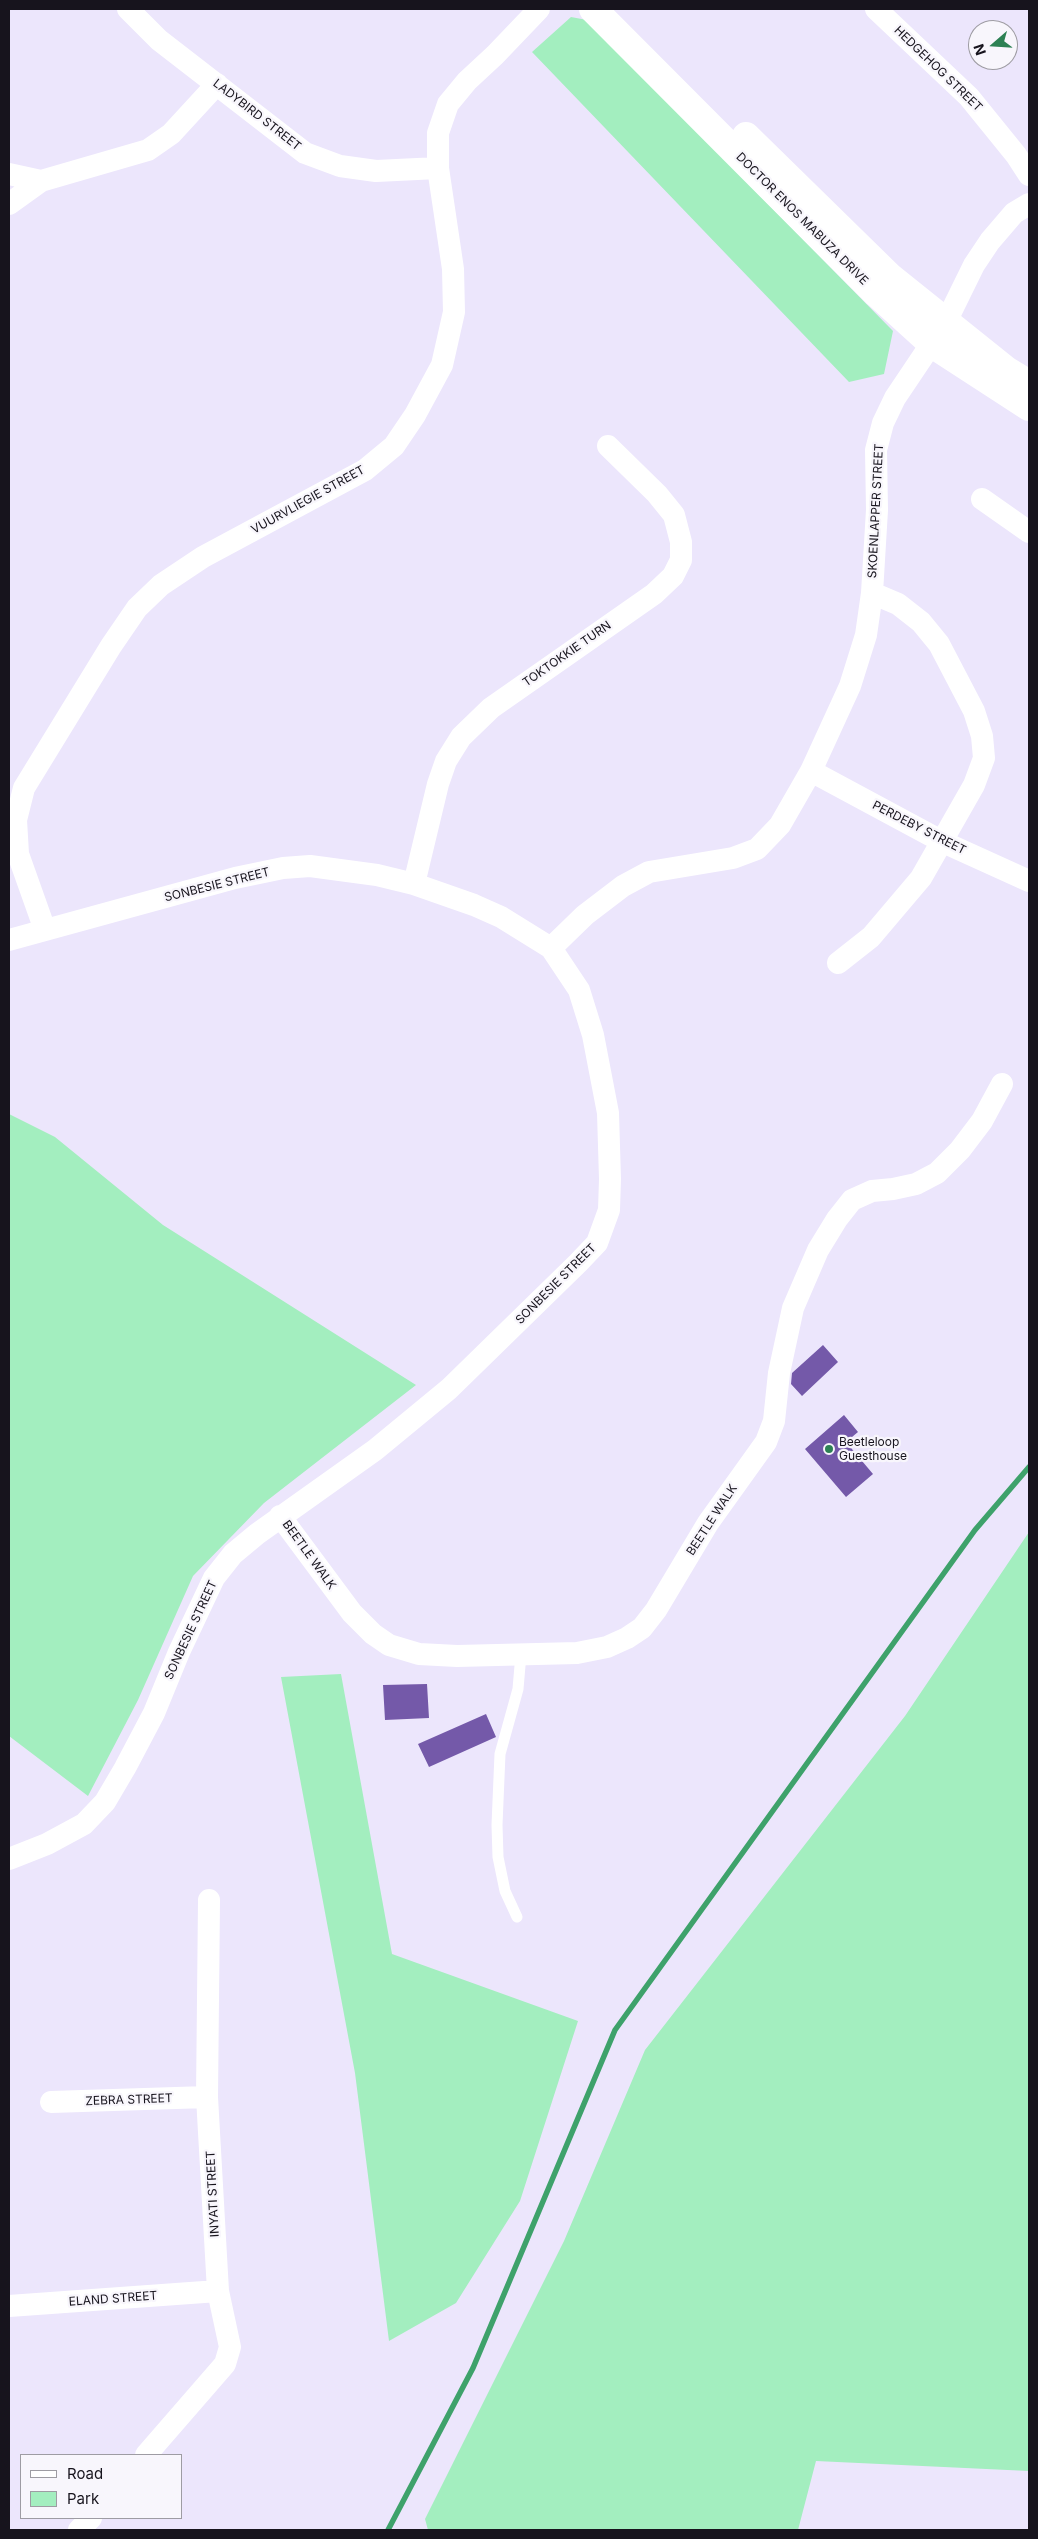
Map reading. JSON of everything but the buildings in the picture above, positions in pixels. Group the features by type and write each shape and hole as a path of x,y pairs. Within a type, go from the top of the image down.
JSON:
{"main road":[{"name":"DOCTOR ENOS MABUZA DRIVE","path":"593,9 819,238 1029,407"},
{"name":"DOCTOR ENOS MABUZA DRIVE","path":"620,9 890,277 939,333 1029,384"}],"street":[{"name":"LADYBIRD STREET","path":"128,9 159,40 305,153 340,166 376,171 438,168"},
{"name":"VUURVLIEGIE STREET","path":"45,930 18,854 16,820 24,788 64,721 137,608 161,584 203,557 365,470 394,446 415,415 442,365 454,312 453,269 438,168 438,133 448,104 467,81 496,55 539,9"},
{"name":"HEDGEHOG STREET","path":"876,9 1023,150 1029,175"},
{"path":"9,204 41,181 148,150 171,134 217,84"},
{"path":"9,174 41,181"},
{"name":"SKOENLAPPER STREET","path":"551,948 585,915 623,886 649,872 733,858 757,849 780,825 811,770 850,686 866,635 872,593 877,510 876,450 883,423 895,398 939,333 974,265 990,241 1014,213 1029,204"},
{"name":"TOKTOKKIE TURN","path":"414,884 438,784 446,761 461,738 491,708 654,594 673,576 681,560 681,542 674,515 657,494 608,446"},
{"path":"982,499 1029,532"},
{"path":"838,963 864,944 921,878 974,785 984,758 982,736 974,711 939,644 914,616 898,604 872,593"},
{"name":"PERDEBY STREET","path":"811,770 942,842 1029,881"},
{"name":"SONBESIE STREET","path":"9,1858 47,1844 84,1824 105,1802 126,1768 154,1712 179,1652 214,1578 233,1554 280,1516 375,1450 449,1389 597,1243 609,1210 608,1113 592,1035 579,990 551,948 501,917 414,884 340,868 310,866 283,868 235,878 45,930 11,936"},
{"name":"BEETLE WALK","path":"280,1516 352,1613 373,1634 389,1645 419,1654 578,1653 607,1647 642,1628 656,1610 723,1502 766,1442 774,1421 779,1373 793,1308 818,1250 837,1219 852,1200 872,1191 916,1184 937,1173 960,1150 982,1121 1002,1084"},
{"name":"INYATI STREET","path":"147,2454 225,2364 230,2347 218,2291 208,2097 209,1900"},
{"name":"ZEBRA STREET","path":"51,2102 208,2097"},
{"name":"ELAND STREET","path":"9,2306 218,2291"},
{"path":"79,2530 89,2519"}],"lane":[{"path":"517,1917 505,1891 498,1857 497,1825 500,1754 518,1690 521,1654"}],"green space":[{"path":"571,17 587,20 893,331 884,374 849,382 532,52"},
{"path":"9,1114 55,1137 163,1225 416,1385 264,1503 193,1576 138,1700 88,1796 9,1736"},
{"path":"1029,1532 1029,2471 816,2461 798,2530 428,2530 425,2519 564,2241 645,2050 905,1716"},
{"path":"341,1674 392,1954 578,2021 520,2201 456,2303 389,2341 355,2073 281,1677"}],"waterway":[{"path":"388,2530 473,2368 615,2030 975,1530 1029,1467"}],"place":[{"name":"Beetleloop Guesthouse","path":"829,1449"}]}
